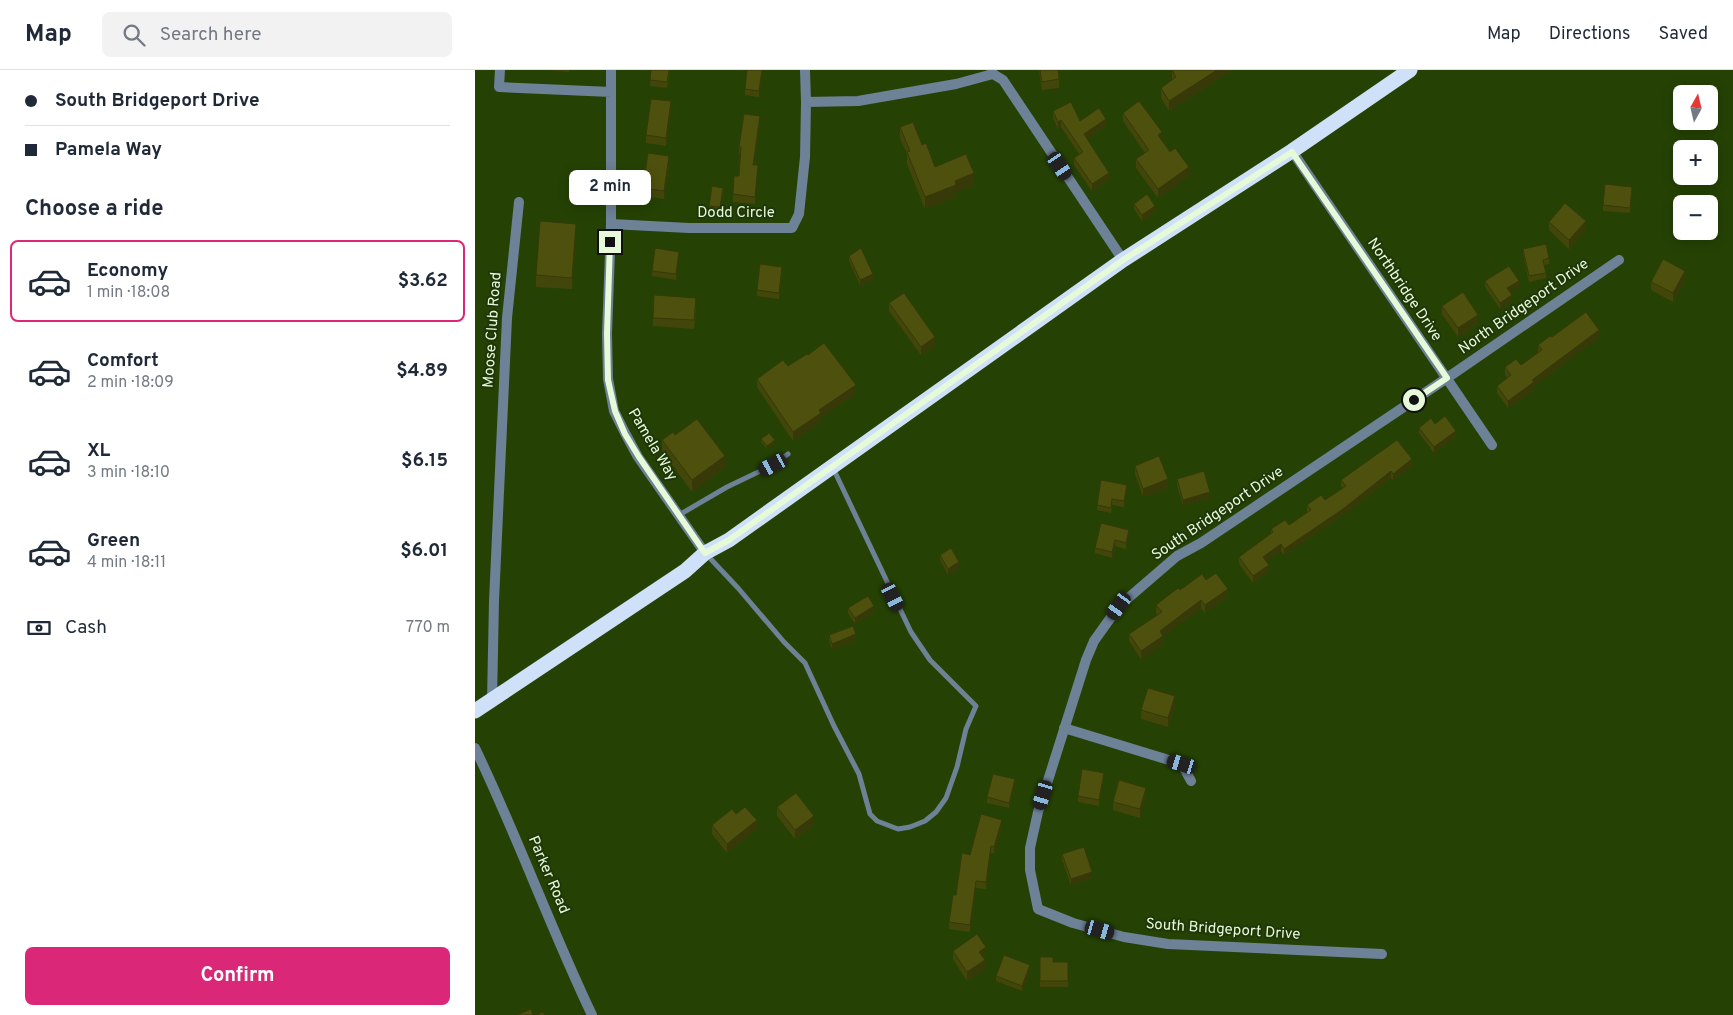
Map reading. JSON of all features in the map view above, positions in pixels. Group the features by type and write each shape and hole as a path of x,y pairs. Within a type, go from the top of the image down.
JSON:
{"highway":[{"path":"475,711 685,571 705,553 729,540 1123,260 1292,152 1410,70"}],"street":[{"path":"499,70 499,87 611,92"},
{"name":"Pamela Way","path":"611,70 612,132 607,334 608,380 615,411 625,434 705,553"},
{"name":"Dodd Circle","path":"611,224 699,228 792,228 799,214 805,157 805,70"},
{"path":"806,102 858,101 956,84 993,72 1003,80 1123,260"},
{"name":"Northbridge Drive","path":"1292,152 1492,445"},
{"name":"Moose Club Road","path":"492,700 494,602 507,318 519,202"},
{"name":"North Bridgeport Drive","path":"1447,378 1619,260"},
{"name":"South Bridgeport Drive","path":"1382,954 1168,944 1124,937 1073,922 1038,909 1030,870 1030,848 1038,812 1085,660 1094,641 1119,606 1177,556 1201,543 1447,378"},
{"path":"1064,728 1182,764 1191,781"},
{"name":"Parker Road","path":"475,748 494,787 592,1015"}],"lane":[{"path":"678,515 727,487 773,465 787,454"},
{"path":"705,553 805,663 859,774 870,814 882,823 898,829 925,821 936,812 946,798 957,768 966,729 976,706 929,660 911,632 832,467"}],"building":[{"path":"651,70 669,70 667,82 650,80"},
{"path":"747,70 762,70 759,91 745,89"},
{"path":"1040,70 1058,70 1059,79 1042,82"},
{"path":"1172,70 1217,70 1169,101 1161,88 1176,77"},
{"path":"651,99 671,101 666,138 646,135"},
{"path":"1139,101 1162,132 1158,135 1170,152 1175,148 1189,167 1158,189 1136,159 1149,150 1123,113"},
{"path":"1071,102 1080,121 1099,108 1106,119 1084,134 1109,173 1092,184 1074,158 1083,152 1061,120 1058,122 1053,111"},
{"path":"744,114 760,116 753,165 758,165 755,197 733,194 734,176 739,176 741,147 739,147"},
{"path":"913,122 922,145 926,143 935,167 966,154 974,173 955,181 956,185 925,197 907,152 910,151 900,127"},
{"path":"648,153 669,156 664,191 643,188"},
{"path":"1605,184 1632,187 1630,208 1603,205"},
{"path":"712,186 723,188 720,207 709,206"},
{"path":"1147,194 1155,206 1142,215 1134,204"},
{"path":"1565,203 1586,221 1569,240 1549,222"},
{"path":"540,221 576,224 572,278 536,275"},
{"path":"1546,244 1549,258 1543,260 1546,273 1529,276 1523,249"},
{"path":"655,248 679,252 676,274 652,271"},
{"path":"861,248 873,274 860,280 849,256"},
{"path":"1663,259 1685,271 1673,293 1651,282"},
{"path":"760,264 782,267 779,293 757,290"},
{"path":"1509,266 1519,281 1507,288 1512,295 1500,303 1485,281"},
{"path":"1463,292 1478,315 1458,328 1442,306"},
{"path":"904,293 935,337 921,347 889,303"},
{"path":"654,295 696,298 694,320 653,318"},
{"path":"1586,312 1599,330 1532,380 1534,382 1508,401 1497,386 1511,375 1505,367 1516,359 1521,365 1542,350 1538,345"},
{"path":"824,343 856,385 819,410 821,413 793,432 757,379 783,360 788,366"},
{"path":"1445,416 1456,431 1434,447 1419,428 1431,418 1435,424"},
{"path":"697,419 725,456 692,480 662,440 673,432 675,435"},
{"path":"769,433 775,440 767,446 761,439"},
{"path":"1397,440 1412,459 1393,474 1391,471 1343,509 1284,549 1281,544 1263,557 1269,565 1253,576 1239,557 1273,532 1271,529 1285,520 1289,525 1311,510 1307,505 1321,495 1325,500 1346,486 1341,480"},
{"path":"1159,456 1168,479 1143,489 1135,466"},
{"path":"1204,471 1210,492 1183,500 1177,479"},
{"path":"1101,480 1127,485 1124,501 1112,499 1111,508 1097,505"},
{"path":"1101,523 1129,530 1126,543 1115,540 1112,552 1095,548"},
{"path":"951,548 959,562 948,569 940,555"},
{"path":"1216,573 1228,589 1205,605 1201,600 1160,631 1163,636 1141,651 1129,634 1162,612 1156,605 1178,588 1180,590 1202,574 1206,580"},
{"path":"868,596 874,606 855,618 848,608"},
{"path":"853,626 856,634 832,644 829,635"},
{"path":"1148,688 1175,696 1168,718 1141,710"},
{"path":"1082,769 1104,773 1099,800 1078,796"},
{"path":"993,774 1015,779 1009,803 987,797"},
{"path":"1119,780 1146,788 1140,809 1113,802"},
{"path":"796,793 814,816 795,830 777,807"},
{"path":"745,807 757,820 727,844 712,825 732,809 736,814"},
{"path":"981,814 1002,820 994,847 991,846 986,882 976,881 970,925 949,922 953,895 956,895 962,853 970,855"},
{"path":"1084,847 1092,872 1071,879 1062,854"},
{"path":"977,934 986,947 979,952 985,960 967,972 953,951"},
{"path":"1004,955 1030,965 1022,986 996,976"},
{"path":"1040,957 1053,957 1053,962 1068,962 1068,981 1040,981"},
{"path":"531,1009 533,1015 517,1015"}],"route":[{"path":"610,242 607,334 608,380 615,411 625,434 639,457 705,553 729,540 1123,260 1292,152 1447,378 1414,400"}]}
